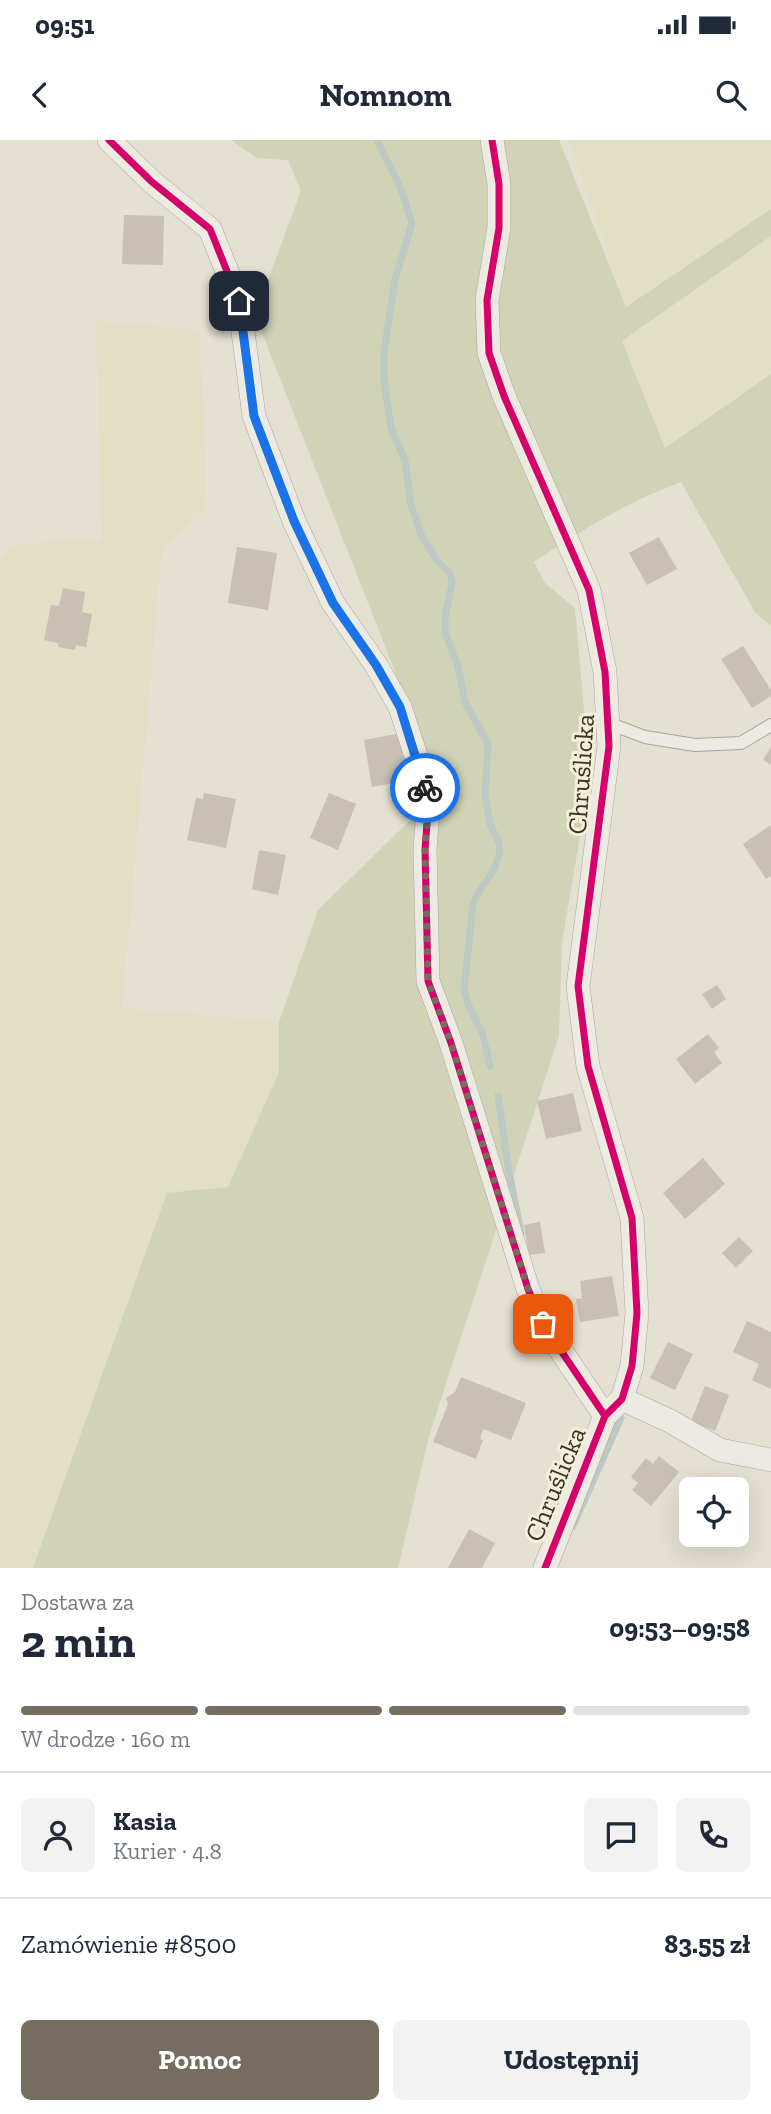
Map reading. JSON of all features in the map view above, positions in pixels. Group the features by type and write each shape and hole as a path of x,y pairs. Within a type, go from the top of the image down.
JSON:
{"street":[{"name":"Chruślicka","path":"109,140 152,182 210,229 239,301 254,416 294,521 333,603 376,665 400,707 423,777 428,811 425,849 428,981 451,1043 528,1289 543,1324 605,1416"},
{"name":"Chruślicka","path":"492,140 499,184 499,228 487,300 489,353 504,396 589,590 605,672 609,746 578,986 588,1066 632,1217 637,1313 632,1366 622,1399 605,1416 545,1568"},
{"path":"622,1399 670,1421 720,1450 771,1460"}],"lane":[{"path":"608,723 645,737 695,746 741,743 771,725"}],"shaded area":[{"path":"569,140 771,140 771,209 626,307"},
{"path":"771,236 771,374 664,448 622,341"},
{"path":"96,321 199,330 205,449 207,509 162,548 122,1008 279,1022 279,1072 228,1187 167,1193 33,1568 0,1568 0,558 13,546 102,541"}],"green space":[{"path":"231,140 559,140 626,307 771,209 771,236 622,341 665,448 771,374 771,626 755,612 681,482 624,507 534,562 545,583 575,608 590,779 562,942 559,1036 429,1436 398,1568 33,1568 167,1193 228,1187 279,1072 279,1022 318,910 436,795 396,674 255,315 301,191 288,160 257,158"}],"building":[{"path":"124,215 164,216 163,265 122,264"},
{"path":"659,537 677,569 647,585 629,553"},
{"path":"237,547 277,553 268,610 228,603"},
{"path":"63,588 85,592 82,612 92,614 86,647 76,645 75,650 58,647 58,643 44,640 51,605 59,606"},
{"path":"743,646 771,690 771,696 752,708 721,659"},
{"path":"402,733 410,780 372,787 364,740"},
{"path":"771,747 771,765 763,760"},
{"path":"204,793 236,799 226,848 187,840 196,798 203,799"},
{"path":"329,793 356,804 338,850 310,838"},
{"path":"771,825 771,876 766,879 743,844"},
{"path":"259,850 286,855 278,895 252,889"},
{"path":"717,985 726,999 712,1009 702,994"},
{"path":"708,1034 719,1048 714,1052 722,1063 695,1084 676,1059"},
{"path":"573,1093 582,1131 546,1139 537,1101"},
{"path":"703,1158 725,1184 685,1219 663,1193"},
{"path":"540,1222 545,1253 529,1255 524,1225"},
{"path":"739,1237 753,1251 736,1268 722,1253"},
{"path":"612,1276 619,1316 580,1322 576,1299 582,1298 580,1281"},
{"path":"747,1321 771,1332 771,1389 752,1380 759,1364 733,1352"},
{"path":"668,1342 693,1354 675,1390 650,1378"},
{"path":"461,1377 526,1403 511,1440 483,1429 480,1439 483,1440 476,1459 433,1442 448,1404 446,1398 455,1392"},
{"path":"705,1386 729,1395 715,1431 691,1421"},
{"path":"659,1456 679,1472 651,1506 632,1490 638,1483 631,1477 646,1458 653,1464"},
{"path":"469,1529 495,1543 482,1568 448,1568"}],"waterway":[{"path":"377,140 400,186 412,223 395,280 384,352 384,380 391,428 405,460 411,505 422,537 439,563 450,573 452,583 445,632 458,667 465,702 488,744 485,795 490,824 500,852 494,870 473,904 464,990 483,1035 490,1066"},
{"path":"498,1096 521,1233"},
{"path":"573,1526 621,1418"}],"cycle path":[{"path":"109,140 152,182 210,229 239,301 254,416 294,521 333,603 376,665 400,707 423,777 428,811 425,849 428,981 451,1043 528,1289 543,1324 605,1416"},
{"path":"492,140 499,184 499,228 487,300 489,353 504,396 589,590 605,672 609,746 578,986 588,1066 632,1218 637,1313 632,1366 622,1399 605,1416 545,1568"}],"way so far":[{"path":"425,788 428,811 425,849 428,981 451,1043 528,1289 543,1324"}],"route":[{"path":"239,301 254,416 294,521 333,603 376,665 400,707 425,788"}]}
